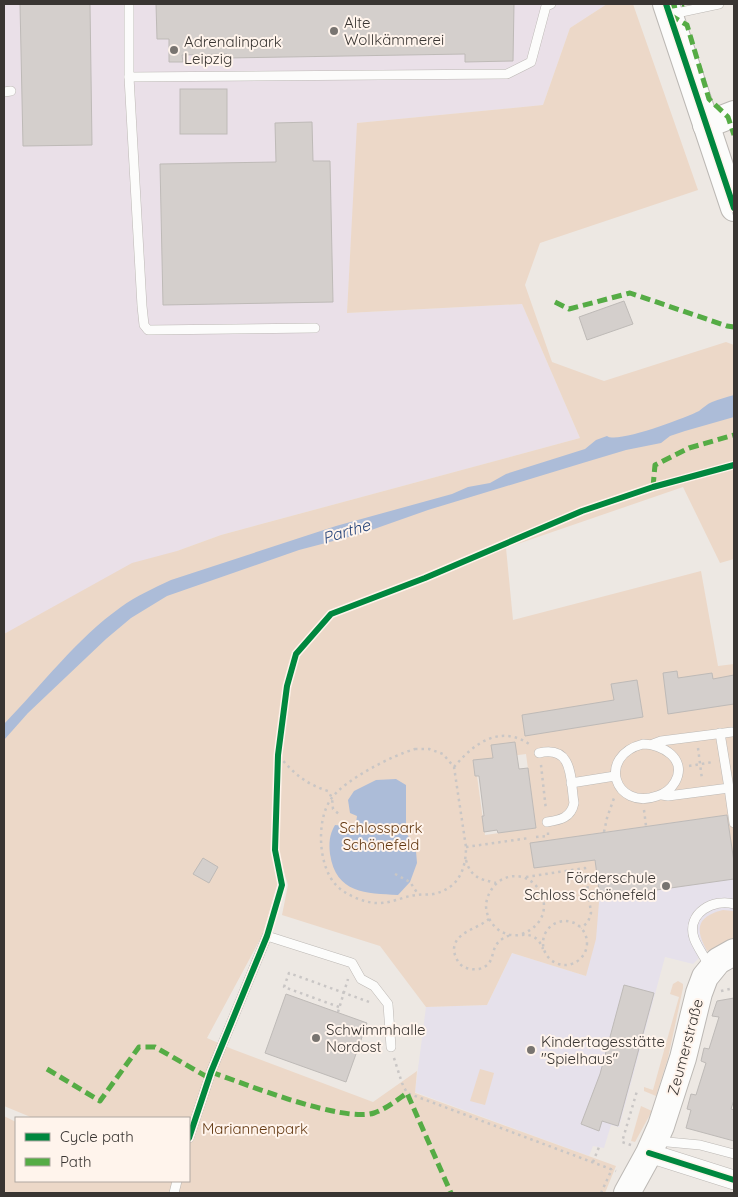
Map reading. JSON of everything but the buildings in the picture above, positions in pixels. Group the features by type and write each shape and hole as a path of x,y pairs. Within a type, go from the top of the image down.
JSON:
{"main road":[{"path":"668,9 706,124 728,160 734,208"},
{"path":"706,124 734,114"},
{"name":"Zeumerstraße","path":"627,1193 661,1126 688,1041 704,977 718,961 734,952"}],"street":[{"path":"651,1148 734,1180"}],"lane":[{"path":"129,4 129,77 144,325 148,330 316,328"},
{"path":"129,77 507,74 531,62 546,6 551,4"},
{"path":"668,9 719,4"},
{"path":"652,744 667,751 672,756 677,767 677,777 674,784 662,794 646,799 631,796 616,783 615,776 618,761 628,750 642,744 732,732"},
{"path":"720,733 734,824"},
{"path":"539,753 552,751 563,756 568,764 574,803 570,813 561,819 547,822"},
{"path":"571,783 615,776"},
{"path":"662,794 668,796 728,788"},
{"path":"711,969 694,937 693,928 695,920 707,906 716,902 734,904"},
{"path":"190,1135 211,1072 267,936 352,963 360,979 374,986 388,1004 391,1048"},
{"path":"651,1148 700,1144 734,1154"}],"path":[{"path":"267,936 282,885 275,850 278,755 287,686 296,654 332,614 424,578 582,511 653,487 734,465"},
{"path":"454,767 474,745 484,740 507,736 528,743 539,753 547,822 548,836 536,837"},
{"path":"697,736 704,791"},
{"path":"430,749 443,754 454,767 466,846 466,859 463,871 457,881 447,889 432,894 418,894 388,902 376,903 350,895 336,886 328,873 323,858 321,839 322,822 326,808 332,798 347,784 399,754 430,749"},
{"path":"278,755 302,780 312,786 328,791 332,798 333,809 341,816"},
{"path":"677,767 724,761"},
{"path":"604,832 610,809 621,789"},
{"path":"642,799 646,826"},
{"path":"466,846 530,838"},
{"path":"466,859 469,870 475,876 496,883"},
{"path":"512,935 495,927 489,920 486,900 496,883 514,876 524,878 584,868 591,913 588,922 580,928"},
{"path":"395,874 410,882 418,894"},
{"path":"489,920 479,927 466,932 456,941 454,954 461,965 473,970 485,966 493,956 497,942 512,935 531,931 538,925 545,907 544,898 540,889 524,878"},
{"path":"522,934 533,936 540,941 543,949 546,955 557,964 571,964 577,961 583,956 587,941 585,934 580,928 568,921 560,921 553,924 544,935 543,949"},
{"path":"339,1007 284,988 289,973 378,1006 389,1025"},
{"path":"338,1012 347,982"},
{"path":"391,1048 407,1093 608,1168"},
{"path":"637,1091 622,1142 651,1148"},
{"path":"593,1162 598,1147"},
{"path":"601,1193 612,1169"}],"shaded area":[{"path":"4,4 607,4 570,28 543,105 358,123 347,313 522,304 580,438 221,535 177,551 4,634"},
{"name":"Kindertagesstätte \"Spielhaus\"","path":"727,815 734,863 734,938 707,950 693,964 665,957 619,1127 611,1125 604,1148 593,1146 589,1156 415,1092 426,1007 487,1005 512,953 586,976 600,898 591,834"}],"green space":[{"path":"607,4 633,4 698,190 540,243 525,285 552,362 604,381 726,342 734,345 734,559 720,563 683,487 506,548 513,620 701,571 718,666 734,664 734,862 727,815 591,834 600,898 596,939 586,976 512,953 487,1005 426,1007 380,946 282,915 288,885 278,852 277,885 263,934 207,1038 373,1102 417,1071 415,1093 616,1166 605,1193 4,1193 4,1116 15,1122 15,1182 190,1182 190,1117 31,1117 4,1106 4,634 132,563 177,551 221,535 580,438 522,304 347,313 357,123 543,105 570,28","holes":["526,754 536,828 485,835 475,761"]},
{"path":"723,910 734,911 734,939 707,951 701,936 700,925 707,916"},
{"path":"678,981 683,984 683,988 668,1058 656,1096 644,1091 644,1087 653,1090 679,997 670,994 673,984"},
{"path":"480,1069 494,1073 485,1105 470,1101"},
{"path":"641,1106 652,1111 635,1142 631,1141"}],"water":[{"name":"Parthe","path":"734,395 734,417 670,436 661,443 626,450 428,510 360,534 299,550 167,596 131,618 106,639 28,713 4,740 4,724 89,633 121,607 158,586 171,580 336,526 452,494 468,487 490,483 506,474 585,449 596,440 607,436 613,438 652,429 699,411 712,402"},
{"path":"396,779 406,785 406,832 416,851 417,863 410,882 398,895 364,892 354,889 339,877 333,867 330,854 332,832 335,825 347,826 356,823 357,816 350,813 348,800 354,791 376,780"}],"tram line":[{"path":"663,4 734,217"}],"marked path":[{"path":"667,7 684,4"},
{"path":"670,15 687,25 709,99 728,117 734,135"},
{"path":"555,302 569,309 630,293 734,327"},
{"path":"653,487 655,465 689,448 734,435"},
{"path":"47,1069 100,1101 139,1047 155,1047 209,1078"},
{"path":"211,1072 318,1108 359,1115 374,1113 407,1093 451,1193"}],"cycle path":[{"path":"666,4 734,208"},
{"path":"190,1135 211,1072 267,936 282,885 275,850 278,755 287,686 296,654 331,614 425,578 582,511 653,487 734,465"},
{"path":"649,1153 734,1180"}],"place":[{"name":"Alte Wollkämmerei","path":"334,31"},
{"name":"Adrenalinpark Leipzig","path":"174,50"},
{"name":"Förderschule Schloss Schönefeld","path":"666,886"},
{"name":"Schwimmhalle Nordost","path":"316,1038"},
{"name":"Kindertagesstätte \"Spielhaus\"","path":"531,1050"}],"park label":[{"name":"Schlosspark Schönefeld","path":"381,836"},
{"name":"Mariannenpark","path":"255,1128"}]}
